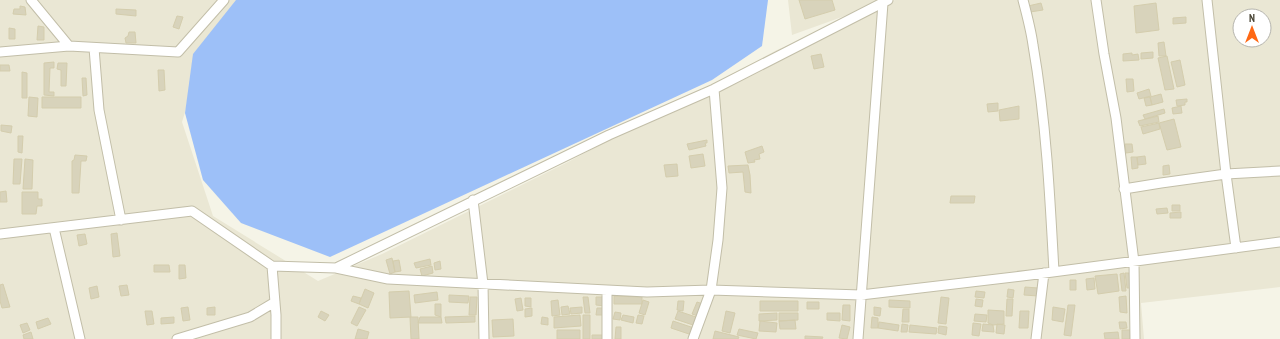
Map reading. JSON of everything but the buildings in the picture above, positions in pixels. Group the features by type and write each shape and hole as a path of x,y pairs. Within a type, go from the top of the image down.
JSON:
{"street":[{"path":"30,0 69,46"},
{"path":"0,52 69,46 178,52 224,0"},
{"path":"1023,0 1033,44 1042,107 1051,203 1049,273 1036,339"},
{"path":"1096,0 1116,118 1134,262 1136,339"},
{"path":"1207,0 1226,174 1236,248"},
{"path":"336,268 609,135 714,88 886,1"},
{"path":"858,339 886,1"},
{"path":"94,48 99,110 121,220"},
{"path":"693,339 711,290 718,240 722,188 714,88"},
{"path":"1124,189 1226,174 1280,171"},
{"path":"473,200 483,284 484,339"},
{"path":"0,234 192,211 272,266 336,268 388,279 483,284 647,292 711,290 861,295 1049,273 1280,242"},
{"path":"54,228 80,339"},
{"path":"272,266 276,339"},
{"path":"607,290 607,339"},
{"path":"177,339 250,317 275,302"}],"shaded area":[{"path":"0,0 245,0 207,41 182,122 213,216 318,281 382,254 568,162 777,50 895,0 1280,0 1280,287 1141,303 1144,339 0,339"},
{"path":"788,0 889,0 792,35"}],"water":[{"path":"236,0 768,0 762,46 712,80 330,257 241,223 203,180 185,113 193,54"}]}
